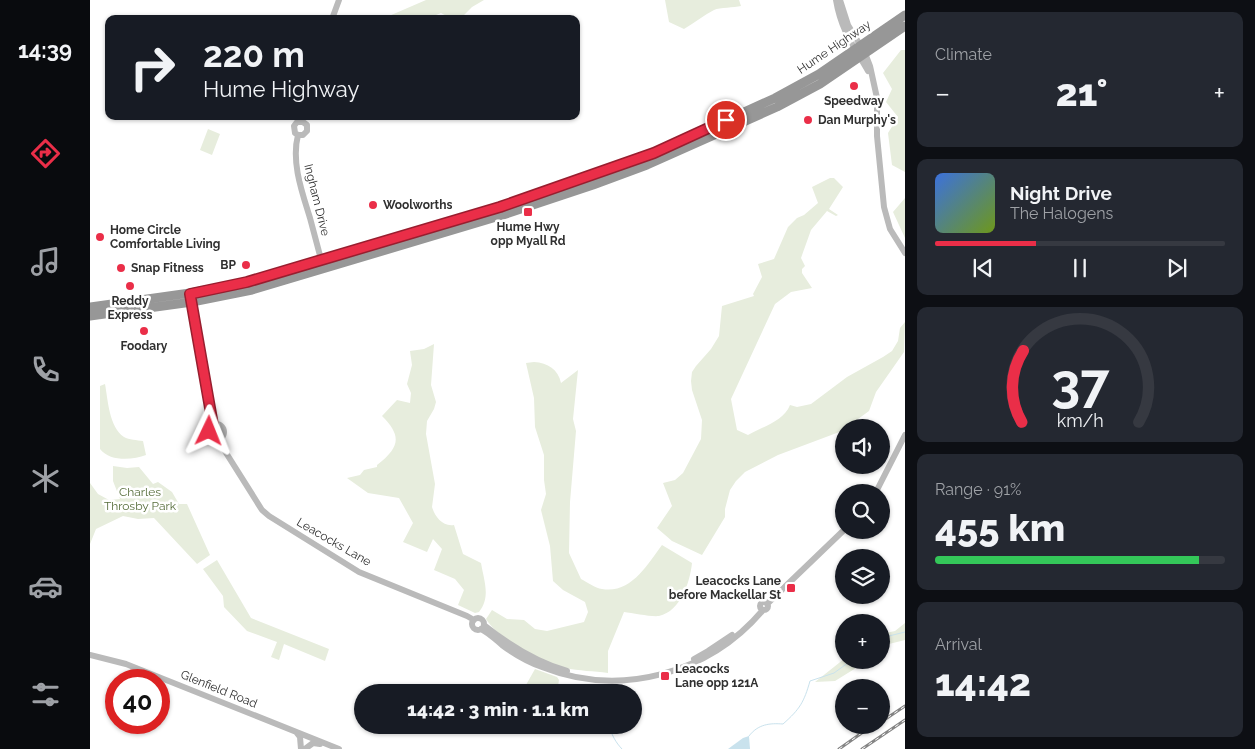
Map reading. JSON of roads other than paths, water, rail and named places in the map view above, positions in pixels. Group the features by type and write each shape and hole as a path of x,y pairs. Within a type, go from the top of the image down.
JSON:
{"highway":[{"name":"Hume Highway","path":"90,316 191,298 247,282 323,265 503,215 593,185 647,165 777,107 820,84 905,15"},
{"name":"Hume Highway","path":"860,51 905,26"},
{"name":"Hume Highway","path":"90,307 191,298"}],"street":[{"path":"333,15 339,0"},
{"path":"836,0 842,25 860,51"},
{"path":"840,0 848,25 872,76 877,98 876,136 884,206 890,229 905,253"},
{"name":"Ingham Drive","path":"304,120 307,132 303,135 298,135 295,149 296,161 306,208 323,265"},
{"path":"191,298 213,425"},
{"path":"218,424 223,428 223,435 220,439 214,439 209,435 209,429 213,425 218,424"},
{"path":"880,484 905,435"},
{"name":"Leacocks Lane","path":"220,439 223,448 257,502 269,516 359,572 474,620 473,627 477,630 483,627 515,654 557,672 596,680 634,680 667,673 693,664 711,655 739,634 763,607 835,539"},
{"name":"Glenfield Road","path":"90,655 126,664 338,749"},
{"path":"295,731 300,737 301,749"},
{"path":"305,749 313,743 338,749"}],"water":[{"path":"749,736 750,749 728,749 743,738"}],"waterway":[{"path":"890,636 905,632"},
{"path":"749,736 756,729 764,725 783,724 801,705 810,681 834,673 840,669"},
{"path":"612,734 622,749"}],"railway":[{"path":"890,716 905,706"},
{"path":"862,749 905,720"},
{"path":"839,749 860,734"}],"place":[{"name":"Speedway","path":"854,86"},
{"name":"Dan Murphy's","path":"808,120"},
{"name":"Woolworths","path":"373,205"},
{"name":"Hume Hwy opp Myall Rd","path":"528,212"},
{"name":"Home Circle Comfortable Living","path":"100,237"},
{"name":"BP","path":"246,265"},
{"name":"Snap Fitness","path":"121,268"},
{"name":"Reddy Express","path":"130,286"},
{"name":"Foodary","path":"144,331"},
{"name":"Leacocks Lane before Mackellar St","path":"791,588"},
{"name":"Leacocks Lane opp 121A","path":"665,676"}],"park label":[{"name":"Charles Throsby Park","path":"140,499"}]}
